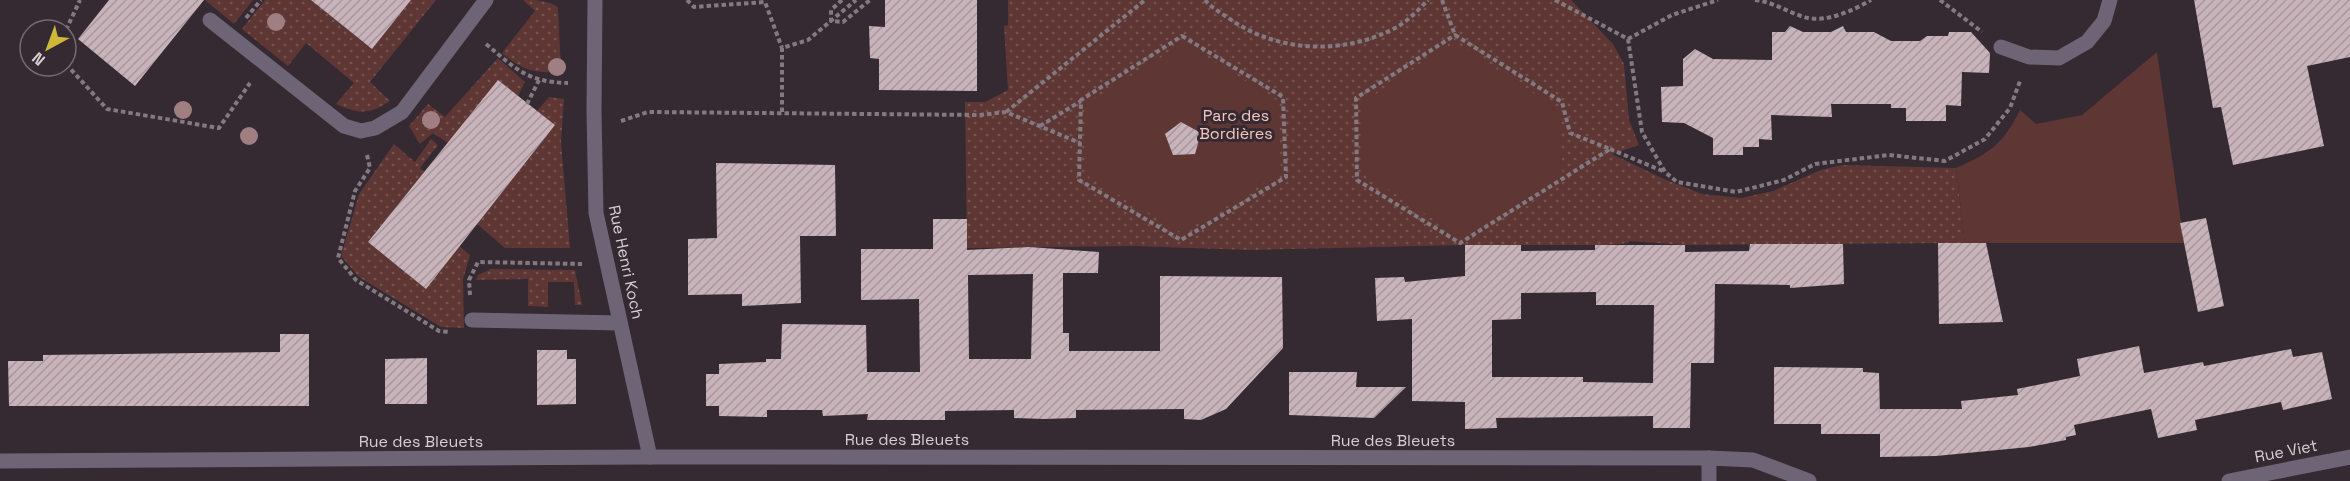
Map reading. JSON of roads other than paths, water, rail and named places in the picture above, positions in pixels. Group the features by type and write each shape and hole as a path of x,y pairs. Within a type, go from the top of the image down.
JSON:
{"street":[{"path":"210,20 344,126 361,130 375,128 402,112 486,0"},
{"name":"Rue Henri Koch","path":"596,0 594,111 596,213 650,457"},
{"path":"2001,47 2029,57 2059,58 2087,42 2104,21 2110,0"},
{"path":"472,320 620,323"},
{"name":"Rue des Bleuets","path":"0,461 650,457 1709,458 1753,460 1809,481"},
{"name":"Rue Viet","path":"2229,481 2350,457"},
{"path":"1709,458 1709,481"}],"park label":[{"name":"Parc des Bordières","path":"1236,124"}]}
